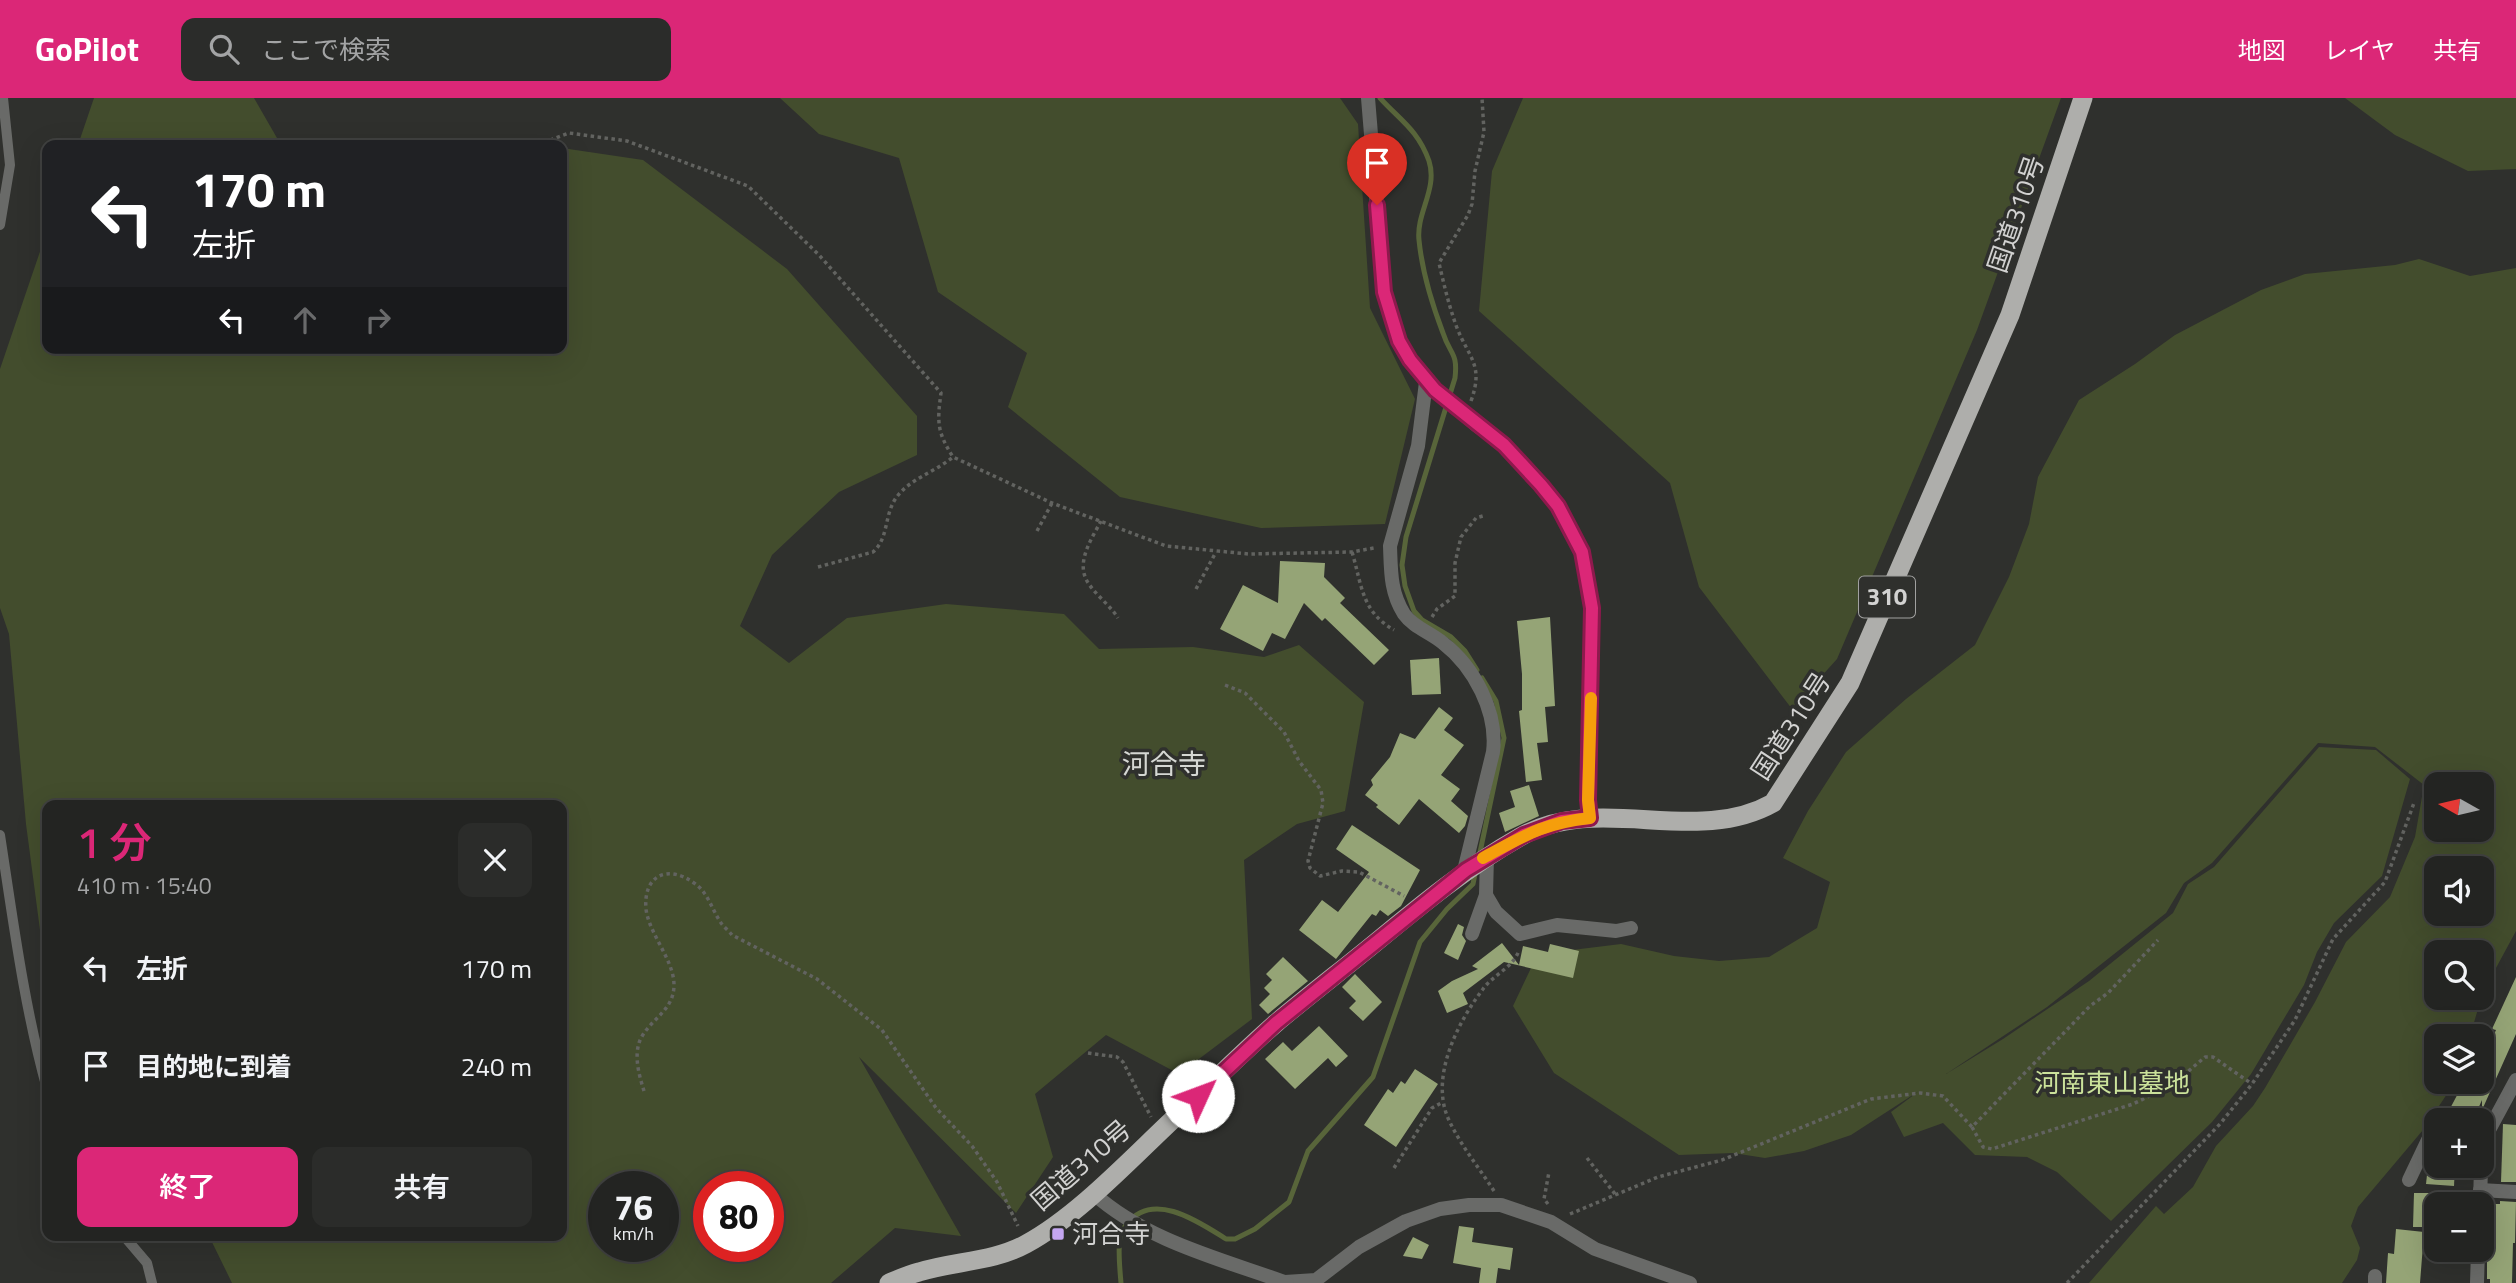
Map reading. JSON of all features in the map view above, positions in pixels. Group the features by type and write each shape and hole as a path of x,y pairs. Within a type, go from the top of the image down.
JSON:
{"highway":[{"name":"国道310号","path":"889,1283 924,1277 997,1256 1025,1245 1052,1228 1276,1023 1465,871 1524,835 1562,821 1590,818 1700,822 1729,820 1756,812 1773,803 1850,683 2010,314 2082,98"}],"street":[{"path":"1369,105 1384,292 1399,341 1431,386 1504,445 1541,485 1558,506 1582,552 1592,608 1588,800 1590,818"},
{"path":"1431,386 1418,446 1390,546 1393,590 1406,617 1459,656 1480,688 1489,708 1495,734 1493,751 1465,871"},
{"path":"1472,934 1486,895 1486,857"},
{"path":"1486,895 1496,912 1520,934 1557,925 1616,932 1631,928"},
{"path":"2494,1122 2515,1084"},
{"path":"2409,1180 2424,1148"},
{"path":"2494,1195 2516,1192"},
{"path":"1093,1193 1114,1212 1142,1227 1224,1262 1285,1283 1316,1280 1359,1247 1406,1222 1440,1209 1469,1205 1501,1205 1554,1221 1595,1249 1690,1283"},
{"path":"2477,1283 2478,1262"}],"lane":[{"path":"0,225 10,165 3,98"},
{"path":"0,835 14,927 42,1069"},
{"path":"128,1241 147,1263 152,1283"}],"path":[{"path":"1463,414 1475,388 1475,364 1459,332 1439,263 1472,204 1475,171 1484,132 1482,98"},
{"path":"550,140 569,133 627,141 748,186 819,255 941,393 937,421 940,434 953,457 1052,503 1154,543 1216,552 1262,554 1352,552 1390,546"},
{"path":"818,567 873,552 880,546 889,510 901,490 953,457"},
{"path":"1037,531 1052,503"},
{"path":"1431,618 1437,609 1455,596 1455,563 1461,537 1476,518 1486,515"},
{"path":"1101,521 1086,550 1086,579 1118,618"},
{"path":"1196,589 1216,552"},
{"path":"1352,552 1370,611 1382,623 1397,631 1407,631 1415,626"},
{"path":"1226,685 1245,693 1284,732 1299,761 1321,790 1323,803 1308,861 1315,874 1324,877 1342,871 1359,872 1421,906"},
{"path":"2067,1283 2220,1124 2252,1084 2295,1020 2333,939 2385,882 2414,803"},
{"path":"645,1091 637,1065 641,1038 671,1003 674,984 648,914 648,892 652,880 663,873 673,873 695,883 711,902 721,923 732,934 817,979 882,1030 936,1108 972,1146 997,1182 1025,1245"},
{"path":"1501,1205 1447,1116 1443,1102 1443,1082 1457,1027 1486,985 1517,956 1520,934"},
{"path":"1972,1127 2158,940"},
{"path":"1088,1054 1117,1056 1123,1062 1158,1132"},
{"path":"1549,1172 1544,1199 1554,1221 1658,1177 1722,1160 1871,1099 1920,1093 1943,1096 1972,1127 1983,1147 1992,1149 2133,1104 2172,1085 2205,1057 2213,1057 2252,1084"},
{"path":"1394,1168 1432,1108 1443,1102"},
{"path":"1587,1158 1615,1194"}],"green space":[{"path":"94,98 254,98 278,140 80,140"},
{"path":"780,98 1340,98 1358,124 1370,308 1415,399 1385,524 1261,528 1120,497 1008,407 1027,353 938,292 899,158 819,134"},
{"path":"1523,98 2061,98 1977,330 1837,659 1792,709 1699,587 1670,483 1479,311 1492,171"},
{"path":"2345,98 2516,98 2516,169 2468,171 2395,135"},
{"path":"493,138 506,140 463,140"},
{"path":"567,149 643,160 787,269 917,416 917,455 839,492 772,555 740,626 789,663 847,618 946,604 1064,614 1099,649 1193,647 1264,657 1299,645 1364,702 1345,811 1297,824 1244,860 1252,1019 1179,1074 1106,1035 1035,1094 1053,1157 1016,1213 859,1057 961,1236 895,1228 831,1283 232,1283 211,1241 567,1241 567,800 42,800 42,945 26,824 9,634 0,608 0,369 42,246 42,354 567,354"},
{"name":"河南東山墓地","path":"2419,259 2470,276 2516,268 2516,931 2494,972 2494,940 2424,940 2424,1010 2478,1010 2473,1024 2424,1024 2424,1094 2447,1094 2438,1108 2424,1108 2423,1130 2358,1207 2351,1226 2360,1248 2357,1260 2342,1283 2089,1283 2156,1206 2164,1214 2193,1187 2216,1146 2253,1106 2265,1088 2346,942 2390,897 2415,837 2424,785 2375,747 2318,743 2212,863 2184,883 2166,913 2047,1007 1946,1074 2089,981 2173,913 2188,884 2214,867 2319,747 2376,750 2410,779 2382,876 2334,923 2317,952 2304,985 2251,1074 2212,1122 2111,1221 2057,1172 2027,1157 1975,1155 1943,1123 1904,1137 1891,1112 1919,1091 1851,1135 1804,1151 1765,1158 1733,1153 1679,1155 1554,1073 1513,1006 1531,968 1564,951 1621,944 1674,956 1719,961 1769,957 1817,928 1830,882 1783,858 1808,811 1846,752 1906,699 1975,645 2009,577 2029,524 2038,477 2079,400 2175,335 2261,290 2305,274 2395,265"}],"building":[{"path":"1280,561 1325,563 1324,577 1345,598 1340,603 1389,650 1374,665 1325,618 1322,621 1304,603 1285,639 1272,633 1263,651 1220,629 1243,585 1278,603"},
{"path":"1550,617 1555,706 1545,707 1548,742 1537,743 1542,780 1526,782 1519,711 1522,710 1522,674 1517,621"},
{"path":"1439,658 1441,694 1412,695 1410,660"},
{"path":"1439,707 1453,718 1444,730 1464,745 1441,775 1460,789 1451,801 1468,816 1459,833 1419,799 1399,825 1365,795 1373,785 1371,780 1390,757 1400,733 1415,739"},
{"path":"1529,785 1539,816 1505,832 1499,813 1515,807 1510,791"},
{"path":"1352,825 1420,870 1401,906 1388,916 1380,910 1376,916 1372,914 1336,959 1299,930 1322,900 1338,912 1369,872 1336,849"},
{"path":"1458,924 1464,927 1462,935 1466,941 1458,960 1444,953"},
{"path":"1502,943 1519,965 1523,946 1548,952 1550,944 1579,951 1573,978 1504,962 1463,993 1468,1004 1447,1013 1438,991 1478,969 1472,966"},
{"path":"1283,957 1308,981 1268,1014 1259,1005 1270,994 1264,988 1272,980 1266,974"},
{"path":"1355,974 1382,1002 1363,1021 1349,1008 1356,1001 1342,987"},
{"path":"2516,977 2516,1034 2494,1083 2496,1030 2494,1025"},
{"path":"1319,1026 1348,1056 1336,1067 1328,1058 1295,1089 1265,1059 1283,1042 1292,1051"},
{"path":"1415,1069 1438,1084 1396,1147 1364,1125 1388,1089 1393,1093 1401,1081 1405,1084"},
{"path":"2458,1094 2489,1094 2483,1108 2482,1100 2478,1108 2450,1108"},
{"path":"2503,1124 2516,1125 2516,1182 2501,1182"},
{"path":"2427,1178 2454,1178 2454,1186 2426,1184"},
{"path":"2414,1193 2424,1193 2424,1227 2413,1227"},
{"path":"2500,1201 2516,1202 2512,1283 2490,1283 2490,1279 2487,1279 2487,1262 2494,1262 2494,1204 2500,1204"},
{"path":"1459,1226 1474,1228 1472,1242 1513,1248 1510,1270 1498,1268 1496,1283 1479,1283 1481,1268 1453,1263"},
{"path":"2396,1229 2424,1232 2420,1283 2386,1283 2388,1253 2394,1254"},
{"path":"1413,1237 1429,1245 1422,1259 1403,1256"}],"waterway":[{"path":"1380,98 1414,133 1429,161 1431,181 1419,230 1420,252 1431,299 1455,363 1455,378 1406,537 1402,565 1405,586 1414,611 1422,620 1451,637 1465,651 1477,670"},
{"path":"1479,857 1504,738 1496,701 1482,678"},
{"path":"1121,1283 1121,1233 1138,1214 1163,1209 1176,1212 1226,1239 1235,1239 1255,1229 1289,1202 1308,1151 1373,1077 1420,942 1447,909 1473,884 1475,874"}],"slow traffic":[{"path":"1483,858 1524,835 1562,821 1590,818 1588,800 1591,698"}],"place":[{"name":"河合寺","path":"1058,1234"}],"district":[{"name":"河合寺","path":"1164,764"}],"route":[{"path":"1198,1096 1276,1023 1466,870 1524,835 1562,821 1590,818 1588,800 1592,608 1582,552 1571,527 1541,485 1504,445 1426,382 1410,360 1399,341 1384,292 1377,205"}]}
